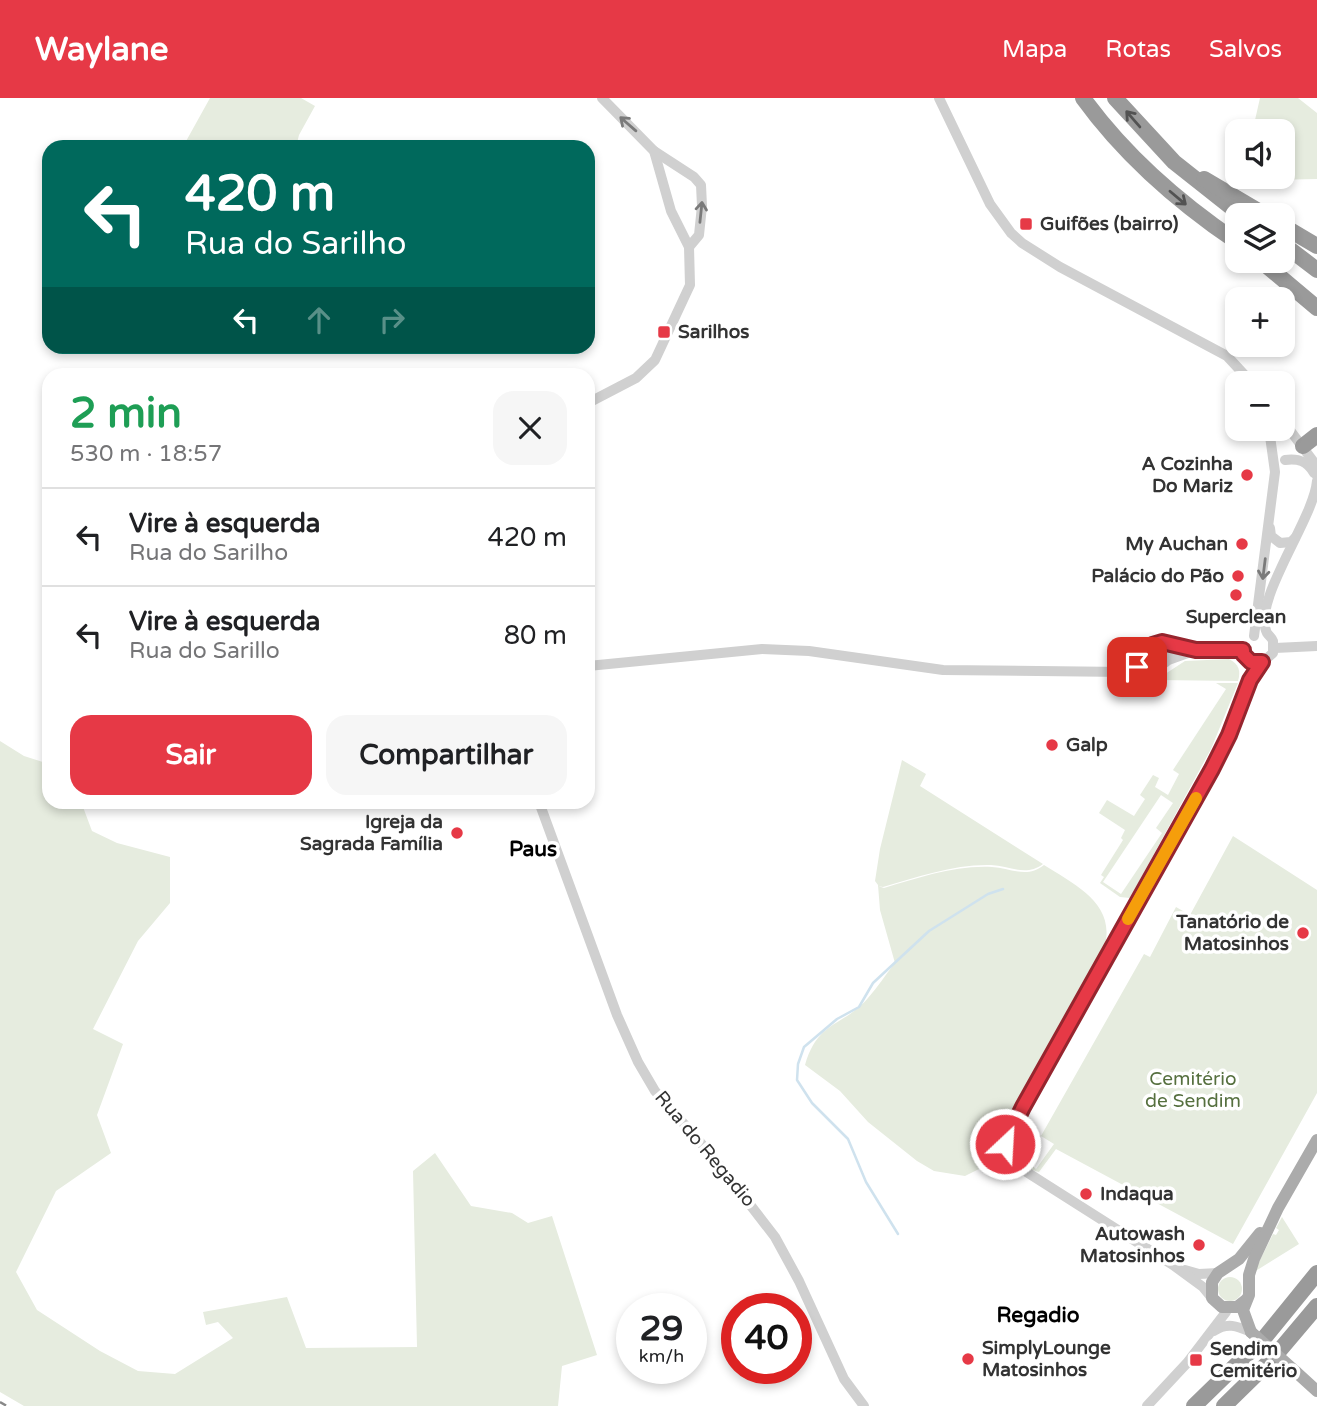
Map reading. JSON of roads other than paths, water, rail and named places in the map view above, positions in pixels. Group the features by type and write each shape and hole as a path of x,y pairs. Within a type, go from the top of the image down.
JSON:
{"highway":[{"path":"1083,98 1116,139 1152,175 1196,213 1225,234"},
{"path":"1115,98 1148,136 1187,173 1226,203"},
{"path":"1187,173 1210,181 1246,203"},
{"path":"1295,233 1317,246"},
{"path":"1295,253 1317,270"},
{"path":"1275,273 1317,309"},
{"path":"1286,273 1317,294"},
{"path":"1303,446 1317,435"},
{"path":"1194,1406 1265,1337 1317,1273"},
{"path":"1224,1406 1273,1358 1317,1306"}],"main road":[{"path":"1251,1332 1243,1314 1254,1259 1278,1208 1317,1140"},
{"path":"1278,1208 1247,1250 1221,1272 1210,1287 1217,1304 1315,1391"},
{"path":"1221,1272 1237,1270 1249,1283"},
{"path":"1217,1304 1231,1308 1246,1300"}],"street":[{"path":"602,98 654,151 694,177 701,186 699,234 689,247"},
{"path":"939,98 990,204 1011,233 1036,253 1060,267 1227,356 1241,371"},
{"path":"595,399 636,378 654,360 690,285 689,247 671,211 654,151"},
{"path":"1275,648 1267,634 1267,600 1301,528 1315,494 1317,479 1313,461 1295,436"},
{"path":"1250,680 1244,654 1254,636 1270,519 1275,472 1271,441"},
{"path":"1275,472 1284,460 1303,446"},
{"path":"1284,460 1295,459 1307,463 1317,479"},
{"path":"1270,519 1271,536 1280,543 1291,542 1301,528"},
{"path":"1254,636 1267,634"},
{"path":"1167,661 1154,661 1150,648 1155,643 1244,654 1251,662 1262,662"},
{"path":"1165,643 1171,650 1167,661"},
{"path":"1275,648 1317,646"},
{"path":"1217,1304 1203,1287 1173,1265 1017,1166 1008,1157 1005,1144 1018,1115 1212,769 1229,735 1250,680 1275,648"},
{"path":"595,665 762,649 809,651 943,670 1125,672 1151,671 1167,661 1196,650"},
{"path":"1125,672 1142,664 1150,654"},
{"name":"Rua do Regadio","path":"543,809 617,1015 638,1062 655,1091 715,1158 775,1237 799,1281 844,1379 864,1406"},
{"path":"1173,1265 1193,1273 1221,1272"},
{"path":"1204,1340 1217,1304"},
{"path":"1147,1406 1187,1363 1204,1340 1217,1304"},
{"path":"1204,1340 1226,1325 1251,1332"}],"waterway":[{"path":"898,1234 866,1182 848,1139 812,1103 797,1080 798,1064 804,1047 837,1019 859,1007 873,983 929,931 988,894 1003,889"}],"railway":[{"path":"0,1402 7,1406"}],"place":[{"name":"Guifões (bairro)","path":"1026,224"},
{"name":"Sarilhos","path":"664,332"},
{"name":"A Cozinha Do Mariz","path":"1247,475"},
{"name":"My Auchan","path":"1242,544"},
{"name":"Palácio do Pão","path":"1238,576"},
{"name":"Superclean","path":"1236,595"},
{"name":"Galp","path":"1052,745"},
{"name":"Igreja da Sagrada Família","path":"457,833"},
{"name":"Tanatório de Matosinhos","path":"1303,933"},
{"name":"Indaqua","path":"1086,1194"},
{"name":"Autowash Matosinhos","path":"1199,1245"},
{"name":"SimplyLounge Matosinhos","path":"968,1359"},
{"name":"Sendim Cemitério","path":"1196,1360"}],"district":[{"name":"Paus","path":"533,849"},
{"name":"Regadio","path":"1038,1315"}],"park label":[{"name":"Cemitério de Sendim","path":"1193,1090"}]}
